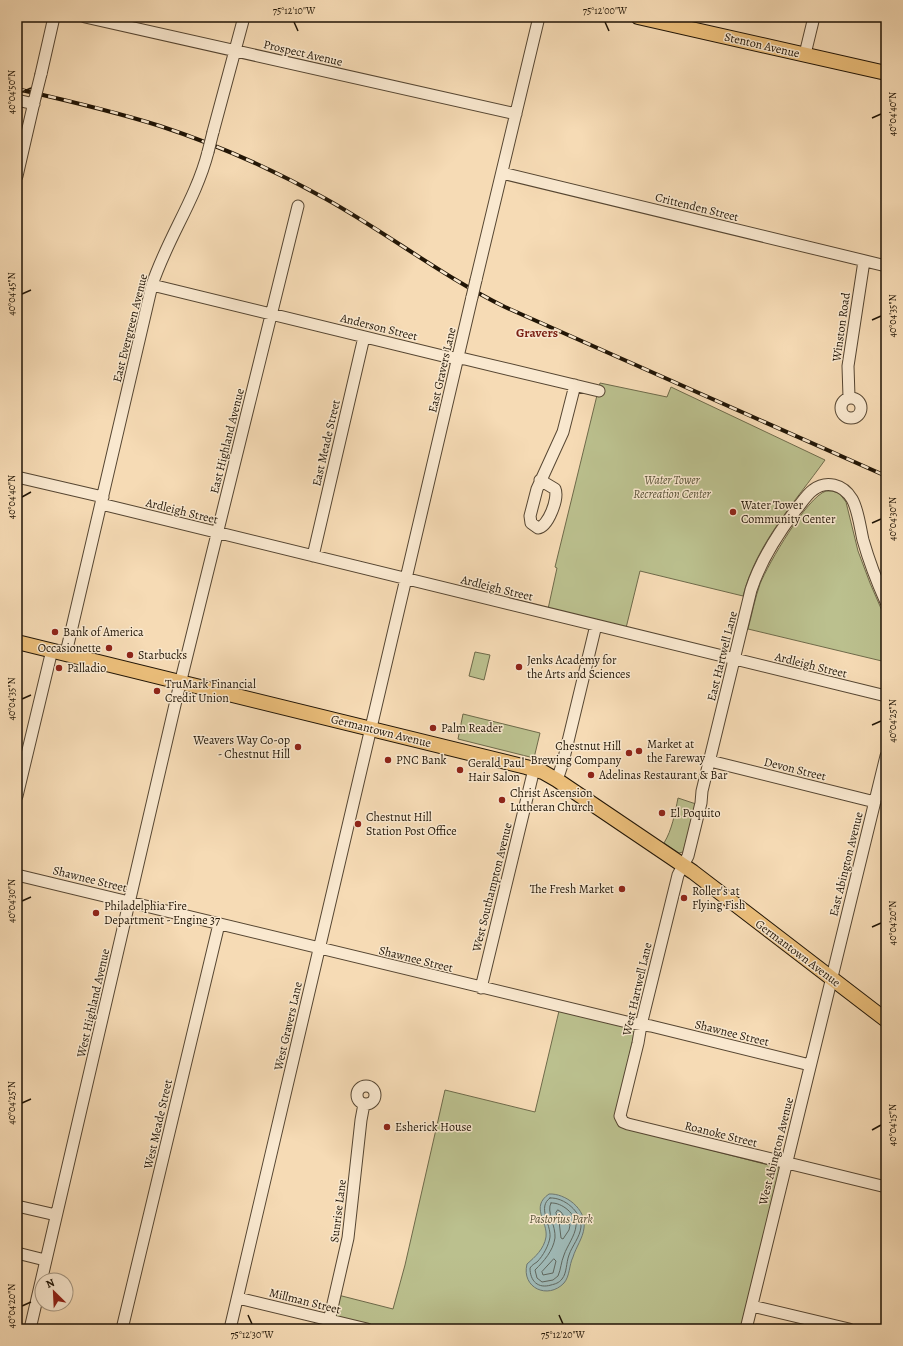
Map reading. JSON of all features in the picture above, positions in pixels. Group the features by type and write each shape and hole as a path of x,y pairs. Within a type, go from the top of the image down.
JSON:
{"main road":[{"name":"Stenton Avenue","path":"638,17 886,73"},
{"name":"Germantown Avenue","path":"17,642 534,769 557,780 683,866 886,1020"}],"street":[{"path":"17,176 54,17"},
{"name":"Prospect Avenue","path":"85,17 516,114"},
{"name":"East Evergreen Avenue","path":"66,653 152,285 199,182 214,132 244,17"},
{"name":"East Gravers Lane","path":"370,729 539,17"},
{"path":"805,54 814,17"},
{"path":"17,100 35,101"},
{"name":"Crittenden Street","path":"502,172 886,266"},
{"name":"East Highland Avenue","path":"181,682 298,206"},
{"name":"Winston Road","path":"849,397 849,359 864,261"},
{"name":"Anderson Street","path":"152,285 447,357 458,358 599,391"},
{"name":"East Meade Street","path":"312,556 364,337"},
{"path":"540,480 564,432 575,385"},
{"name":"Ardleigh Street","path":"17,477 218,533 886,696"},
{"name":"East Hartwell Lane","path":"683,866 688,856 752,586 770,550 790,518 813,490 823,485 835,485 845,490 852,499 869,559 886,602"},
{"path":"557,780 563,762 596,625"},
{"path":"17,796 52,650"},
{"name":"West Highland Avenue","path":"30,1329 181,682"},
{"name":"West Gravers Lane","path":"230,1329 370,729"},
{"name":"East Abington Avenue","path":"832,979 886,756"},
{"name":"Devon Street","path":"710,762 875,802"},
{"name":"West Southampton Avenue","path":"481,988 534,769"},
{"name":"West Hartwell Lane","path":"621,1120 620,1113 635,1056 640,1025 678,875 683,866"},
{"name":"Shawnee Street","path":"17,875 481,988 640,1025 651,1026 810,1065"},
{"name":"West Meade Street","path":"122,1329 218,924"},
{"name":"West Abington Avenue","path":"746,1329 832,979"},
{"name":"Sunrise Lane","path":"329,1321 348,1238 364,1104"},
{"name":"Roanoke Street","path":"621,1120 628,1124 886,1187"},
{"path":"17,1206 56,1215"},
{"path":"17,1254 45,1260"},
{"name":"Millman Street","path":"238,1298 367,1329"},
{"path":"752,1306 849,1329"}],"green space":[{"name":"Water Tower Recreation Center","path":"600,383 667,397 671,387 825,460 789,508 767,541 749,577 743,596 640,571 626,628 548,609 557,568 555,567"},
{"path":"826,491 839,493 846,502 858,551 886,620 886,662 748,629 760,584 779,547 809,505 818,496"},
{"path":"475,652 490,655 484,680 469,676"},
{"path":"463,714 540,733 534,758 458,739"},
{"path":"678,798 696,804 683,852 679,853 664,843 671,827"},
{"name":"Pastorius Park","path":"559,1011 632,1027 635,1030 616,1115 653,1135 780,1168 742,1329 404,1329 390,1326 383,1328 338,1319 334,1315 338,1295 393,1309 405,1265 445,1090 535,1112"}],"water":[{"path":"549,1194 562,1196 574,1204 582,1215 584,1228 566,1280 558,1288 551,1291 544,1291 537,1289 532,1285 526,1272 527,1264 539,1252 545,1241 546,1231 540,1209 543,1199"}],"railway":[{"path":"17,89 89,106 160,126 203,141 245,159 286,178 349,212 459,282 505,307 886,476"}],"place":[{"name":"Water Tower Community Center","path":"733,512"},
{"name":"Bank of America","path":"55,632"},
{"name":"Occasionette","path":"109,648"},
{"name":"Starbucks","path":"130,655"},
{"name":"Jenks Academy for the Arts and Sciences","path":"519,667"},
{"name":"Palladio","path":"59,668"},
{"name":"TruMark Financial Credit Union","path":"157,691"},
{"name":"Palm Reader","path":"433,728"},
{"name":"Weavers Way Co‑op - Chestnut Hill","path":"298,747"},
{"name":"Market at the Fareway","path":"639,751"},
{"name":"Chestnut Hill Brewing Company","path":"629,753"},
{"name":"PNC Bank","path":"388,760"},
{"name":"Gerald Paul Hair Salon","path":"460,770"},
{"name":"Adelinas Restaurant & Bar","path":"591,775"},
{"name":"Christ Ascension Lutheran Church","path":"502,800"},
{"name":"El Poquito","path":"662,813"},
{"name":"Chestnut Hill Station Post Office","path":"358,824"},
{"name":"The Fresh Market","path":"622,889"},
{"name":"Roller's at Flying Fish","path":"684,898"},
{"name":"Philadelphia Fire Department - Engine 37","path":"96,913"},
{"name":"Esherick House","path":"387,1127"}],"district":[{"name":"Gravers","path":"537,332"}]}
